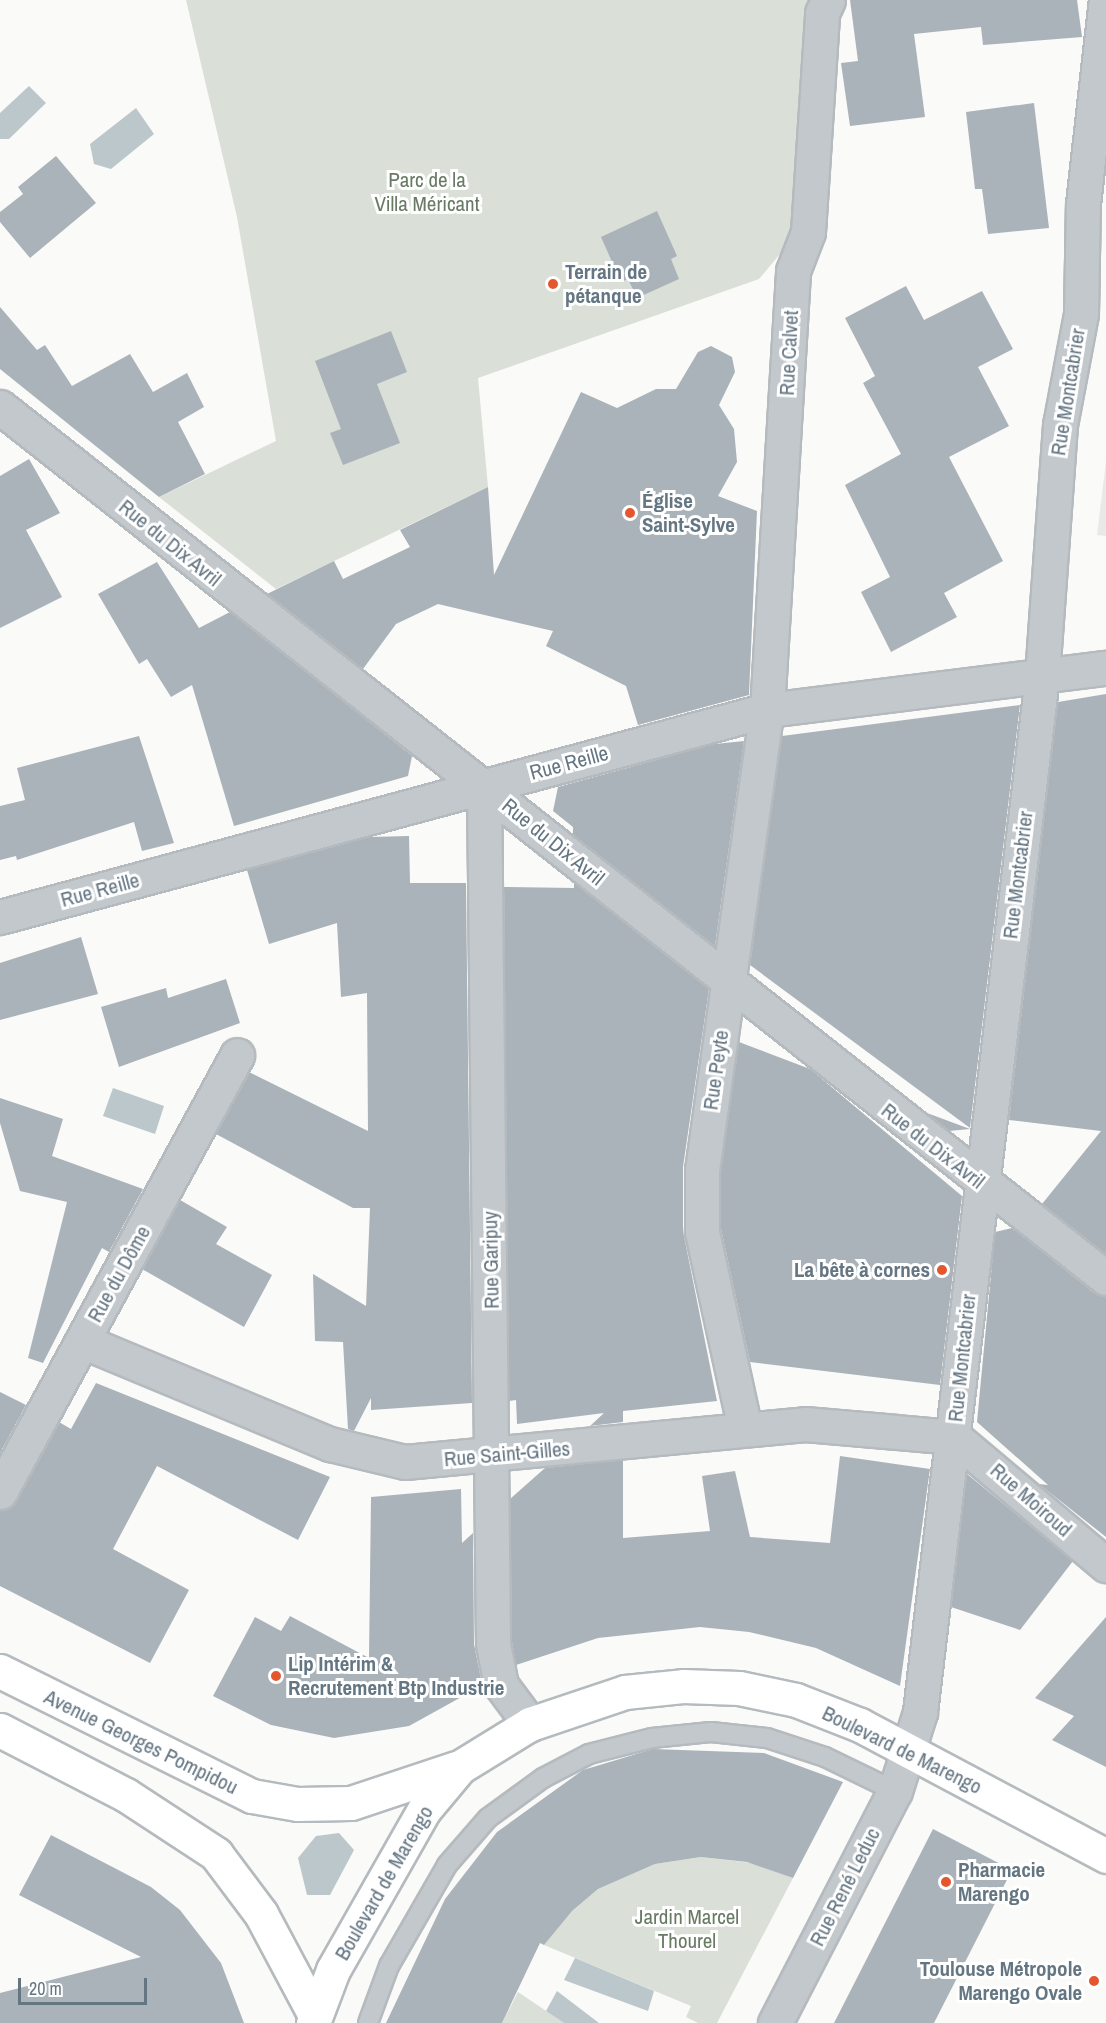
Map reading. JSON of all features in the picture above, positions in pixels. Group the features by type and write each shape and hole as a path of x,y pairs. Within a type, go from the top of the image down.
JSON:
{"main road":[{"name":"Avenue Georges Pompidou","path":"0,1671 252,1796 297,1804 351,1803 420,1784 460,1767"},
{"name":"Boulevard de Marengo","path":"314,2019 333,1970 424,1810 460,1767 530,1724 625,1692 683,1686 739,1689 796,1700 908,1749 1106,1856"},
{"path":"0,1730 135,1801 216,1854 261,1914 314,2019"}],"street":[{"name":"Rue Calvet","path":"767,710 794,271 808,232 822,13 828,0"},
{"name":"Rue Montcabrier","path":"908,1749 920,1712 1042,676 1060,425 1081,314 1083,204 1106,0"},
{"name":"Rue du Dix Avril","path":"0,407 484,785 728,984 1106,1278"},
{"name":"Rue Reille","path":"0,917 767,710 1106,668"},
{"name":"Rue Peyte","path":"745,1429 702,1232 702,1170 767,710"},
{"name":"Rue Garipuy","path":"484,785 494,1457 493,1644 501,1685 530,1724"},
{"name":"Rue du Dôme","path":"0,1492 237,1056"},
{"name":"Rue Saint-Gilles","path":"82,1341 330,1444 405,1461 494,1457 805,1424 954,1437"},
{"name":"Rue Moiroud","path":"954,1437 1106,1565"},
{"name":"Rue René Leduc","path":"775,2023 895,1791 908,1749"}],"lane":[{"path":"368,2023 388,1966 447,1865 488,1818 543,1778 589,1754 652,1738 711,1732 767,1738 815,1754 895,1791"}],"shaded area":[{"path":"29,86 46,103 9,139 0,139 0,113"},
{"path":"136,108 154,134 111,169 94,164 90,144"},
{"path":"1106,461 1106,536 1097,535"},
{"path":"113,1088 164,1106 155,1134 103,1116"},
{"path":"339,1833 354,1850 330,1895 307,1895 298,1858 316,1836"},
{"path":"575,1958 654,1991 648,2011 564,1980"},
{"path":"557,1991 599,2023 564,2023 546,2011"}],"green space":[{"name":"Parc de la Villa Méricant","path":"186,0 817,0 790,242 759,279 478,378 488,487 276,589 159,497 276,441 237,217"},
{"name":"Jardin Marcel Thourel","path":"702,1857 752,1863 793,1878 717,2023 698,2023 686,2017 691,2006 544,1945 567,1915 598,1889 655,1864"},
{"path":"518,1992 564,2023 502,2023"}],"building":[{"path":"850,0 1077,0 1082,37 983,45 981,27 914,34 925,117 850,126 841,63 858,61"},
{"path":"1034,103 1049,228 988,234 982,189 975,189 966,112"},
{"path":"56,156 96,203 30,258 0,222 0,212 23,194 18,187"},
{"path":"657,211 677,256 671,259 679,279 637,298 628,279 621,282 601,237"},
{"path":"906,286 924,320 982,291 1013,349 978,367 1009,426 949,457 1003,561 944,593 957,617 891,652 861,592 890,577 845,485 901,454 863,383 875,376 845,318"},
{"path":"0,307 37,350 45,345 72,386 130,354 153,392 187,373 204,407 178,422 205,474 159,497 0,369"},
{"path":"391,331 407,372 377,384 400,443 343,465 330,433 341,429 315,361"},
{"path":"711,346 732,357 735,372 719,405 734,429 737,462 718,496 757,511 749,695 638,725 626,686 546,646 553,631 438,604 396,624 363,669 267,594 334,561 343,579 410,547 400,530 488,487 494,575 581,392 617,408 656,389 676,389 698,352"},
{"path":"29,459 60,513 26,530 62,597 0,628 0,476"},
{"path":"157,562 199,628 230,612 412,756 408,776 234,826 192,685 171,697 147,659 139,664 98,594"},
{"path":"1106,694 1106,1254 1042,1204 1101,1131 1009,1120 1058,702"},
{"path":"1020,705 970,1128 750,965 782,736"},
{"path":"139,736 174,843 142,851 134,822 17,860 16,856 0,860 0,806 25,800 17,768"},
{"path":"744,741 715,946 573,835 573,827 553,811 558,787 718,743 715,744"},
{"path":"409,836 410,883 466,883 472,1403 371,1410 371,1398 354,1431 348,1429 343,1342 315,1341 313,1274 366,1306 370,1208 353,1208 216,1134 249,1072 368,1131 367,993 341,997 337,923 269,944 247,870 370,837"},
{"path":"574,883 709,989 683,1167 683,1231 717,1401 623,1411 623,1422 590,1426 604,1413 517,1424 516,1400 509,1401 504,887 574,888"},
{"path":"81,937 98,994 0,1020 0,963"},
{"path":"226,979 240,1023 119,1067 101,1007 166,988 168,998"},
{"path":"739,1042 810,1069 962,1196 940,1385 750,1362 721,1229 721,1171"},
{"path":"0,1098 63,1119 52,1156 143,1189 109,1252 102,1248 43,1363 28,1358 67,1202 20,1191 0,1123"},
{"path":"927,1113 970,1129 949,1131"},
{"path":"180,1200 227,1227 216,1244 272,1275 244,1327 142,1269"},
{"path":"1012,1228 1094,1293 1106,1296 1106,1537 1039,1484 1048,1485 977,1422 995,1232"},
{"path":"96,1383 330,1477 298,1540 157,1466 113,1549 189,1590 150,1663 0,1586 0,1511 16,1501 59,1422 71,1429"},
{"path":"0,1392 26,1405 0,1453"},
{"path":"840,1456 930,1469 900,1686 816,1648 749,1632 700,1627 598,1638 516,1665 512,1642 510,1499 545,1468 623,1460 623,1538 710,1531 702,1476 735,1471 750,1537 830,1543"},
{"path":"967,1474 1073,1561 1020,1630 951,1607"},
{"path":"461,1489 462,1543 473,1533 474,1644 481,1679 465,1686 465,1695 409,1726 334,1738 271,1725 213,1696 255,1617 281,1631 290,1616 369,1658 371,1497"},
{"path":"1106,1617 1106,1767 1052,1740 1074,1716 1035,1698"},
{"path":"653,1749 764,1753 843,1782 793,1878 747,1862 701,1857 655,1864 598,1889 572,1911 544,1945 540,1943 502,2023 386,2023 445,1899 497,1832 583,1770"},
{"path":"933,1829 1012,1870 934,2023 834,2023"},
{"path":"51,1835 151,1887 180,1910 221,1963 244,2023 0,2023 0,1993 141,1957 19,1895"}],"place":[{"name":"Terrain de pétanque","path":"553,284"},
{"name":"Église Saint-Sylve","path":"630,513"},
{"name":"La bête à cornes","path":"942,1270"},
{"name":"Lip Intérim & Recrutement Btp Industrie","path":"276,1676"},
{"name":"Pharmacie Marengo","path":"946,1882"},
{"name":"Toulouse Métropole Marengo Ovale","path":"1094,1981"}]}
